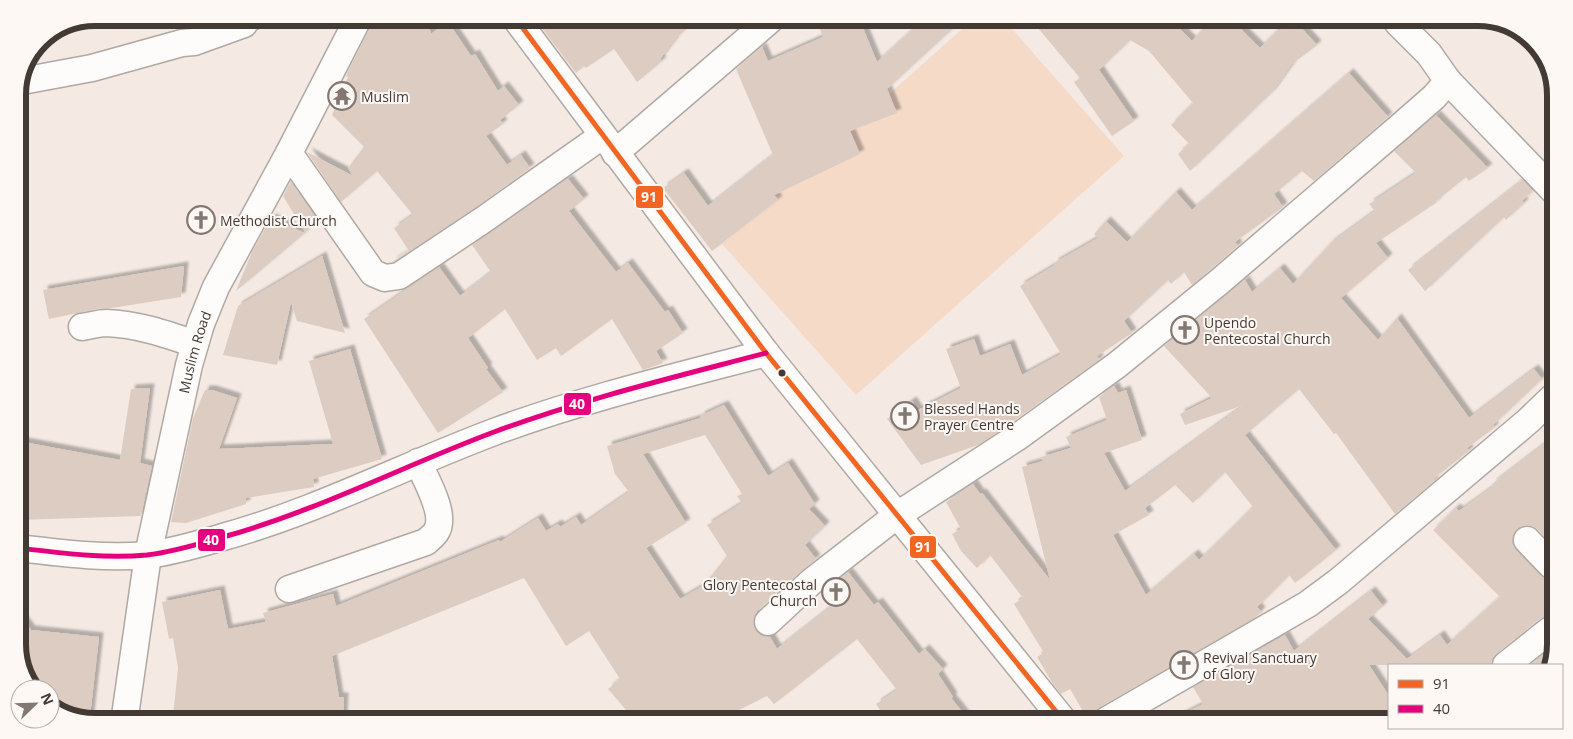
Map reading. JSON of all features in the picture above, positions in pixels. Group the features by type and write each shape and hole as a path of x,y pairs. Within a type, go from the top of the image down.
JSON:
{"street":[{"path":"28,80 92,68 182,43 194,42 238,26"},
{"name":"Muslim Road","path":"125,713 148,555 201,324 216,287 289,153 354,26"},
{"path":"521,26 766,353 896,516 1058,713"},
{"path":"289,153 373,273 385,278 399,276 483,220 609,144 762,26"},
{"path":"1401,26 1429,54 1448,81 1547,184"},
{"path":"768,622 811,582 896,516 1019,436 1117,366 1219,282 1402,125 1434,97 1448,81"},
{"path":"82,328 104,323 124,325 154,330 195,344"},
{"path":"26,549 62,554 102,556 148,555 188,547 276,521 311,508 418,462 536,417 592,399 766,353"},
{"path":"1119,713 1308,604 1339,581 1513,434 1547,403"},
{"path":"289,589 426,542 436,532 440,523 440,516 430,486 418,462"},
{"path":"1527,540 1547,562"},
{"path":"1507,664 1547,632"}],"shaded area":[{"path":"965,26 1009,26 1124,156 856,395 722,244 778,200 777,194"}],"building":[{"path":"177,26 194,26 191,27 178,29"},
{"path":"371,26 429,26 431,34 442,26 451,26 471,56 475,54 498,91 504,86 519,105 500,120 503,124 486,136 507,165 521,155 530,168 475,208 394,262 392,262 409,251 394,228 413,215 377,171 341,202 307,152 353,176 348,168 364,147 332,115 348,77 346,76"},
{"path":"540,26 551,26 554,28 556,26 690,26 677,37 660,59 662,61 637,82 614,49 586,68 584,66 576,73"},
{"path":"819,26 862,26 877,62 917,26 956,26 887,89 897,113 850,131 860,154 774,195 778,200 712,251 663,188 684,173 708,206 773,155 736,69 762,47 768,61 823,37"},
{"path":"1036,26 1177,26 1192,41 1205,26 1238,26 1260,48 1278,30 1286,26 1300,26 1317,45 1292,64 1272,92 1190,171 1178,154 1189,144 1171,125 1193,103 1149,51 1130,40 1099,70 1134,121 1112,136 1074,82 1080,78"},
{"path":"1349,73 1388,117 1314,181 1302,171 1274,194 1283,207 1235,242 1238,246 1192,285 1184,272 1171,284 1168,280 1124,321 1132,333 1097,356 1099,360 1015,420 1005,424 1006,427 978,445 921,465 887,419 912,401 918,410 961,388 946,349 974,339 980,356 1010,344 1022,375 1061,354 1020,286 1055,265 1054,263 1098,238 1094,234 1106,221 1127,242 1176,192 1192,210"},
{"path":"1436,115 1488,168 1469,181 1466,177 1437,202 1376,243 1388,258 1341,298 1378,340 1397,318 1469,418 1534,369 1542,379 1493,425 1494,428 1467,448 1469,451 1433,479 1434,481 1395,514 1336,433 1334,434 1299,389 1245,435 1336,550 1295,583 1289,575 1257,607 1261,611 1255,618 1100,707 1094,713 1084,713 1070,689 1061,694 1037,657 1044,653 1014,604 1023,598 990,555 977,568 961,551 952,534 961,529 946,502 973,484 1050,580 1022,467 1043,461 1041,457 1071,448 1066,437 1107,420 1099,397 1114,386 1118,393 1126,390 1142,440 1104,453 1125,491 1244,405 1185,425 1180,414 1212,398 1164,346 1245,280 1252,292 1280,268 1293,284 1331,243 1375,211 1369,204 1416,173 1394,151","holes":["1225,472 1253,507 1199,560 1194,554 1146,595 1113,535 1149,515 1145,508 1175,485 1193,503"]},
{"path":"568,179 584,199 569,211 616,272 628,263 665,312 668,310 683,333 656,351 663,363 643,370 612,319 561,356 556,348 537,360 505,309 468,338 488,368 486,369 503,392 438,433 364,319 439,267 460,296 491,272 472,245"},
{"path":"1523,180 1533,191 1522,201 1524,203 1506,220 1504,217 1425,291 1408,270"},
{"path":"291,181 318,221 305,232 283,196"},
{"path":"271,218 305,233 236,291 252,252"},
{"path":"322,256 345,333 297,321 291,302 277,365 223,355 238,306"},
{"path":"184,266 181,297 97,309 49,319 43,290"},
{"path":"350,349 382,459 313,479 314,487 246,498 246,504 186,523 171,522 193,418 205,390 212,390 237,398 219,449 333,444 309,361"},
{"path":"150,388 140,463 152,466 141,516 26,520 26,442 120,460 131,389"},
{"path":"724,405 768,476 788,463 815,504 809,509 825,526 805,545 816,559 757,611 754,618 754,626 757,632 763,636 770,637 777,649 833,605 823,592 848,572 874,605 878,602 919,654 925,649 943,669 938,674 953,697 951,698 963,713 882,713 876,704 897,690 857,639 774,704 767,696 733,713 629,713 608,689 620,679 589,631 566,646 524,578 332,656 339,697 344,697 343,713 173,713 178,668 173,638 169,639 162,602 220,590 228,629 266,622 263,613 333,594 336,606 499,540 500,542 538,518 546,531 558,524 560,527 576,517 581,525 629,492 615,474 607,446 701,418 700,416","holes":["705,435 742,494 737,496 742,503 707,525 727,556 703,586 680,599 646,548 686,523 643,454"]},
{"path":"1547,442 1547,539 1537,529 1524,525 1516,530 1512,543 1516,550 1540,575 1547,578 1547,616 1541,618 1497,653 1492,659 1491,664 1369,665 1388,694 1388,713 1186,713 1203,704 1193,687 1285,635 1294,651 1371,591 1383,606 1368,619 1407,659 1440,635 1447,645 1500,597 1433,530 1456,508 1459,511 1494,486 1492,484"},
{"path":"26,623 31,630 99,637 90,712 69,708 61,704 60,679 36,679 31,670 26,649"},
{"path":"1546,652 1543,664 1531,664"}],"transit line":[{"name":"91","path":"521,26 766,353 1057,713"},
{"name":"40","path":"26,549 82,555 131,556 186,548 292,514 360,488 460,445 528,420 629,389 766,353"}],"place":[{"name":"Muslim","path":"342,96"},
{"name":"Methodist Church","path":"201,220"},
{"name":"Upendo Pentecostal Church","path":"1185,330"},
{"name":"Blessed Hands Prayer Centre","path":"905,416"},
{"name":"Glory Pentecostal Church","path":"836,592"},
{"name":"Revival Sanctuary of Glory","path":"1184,665"}]}
